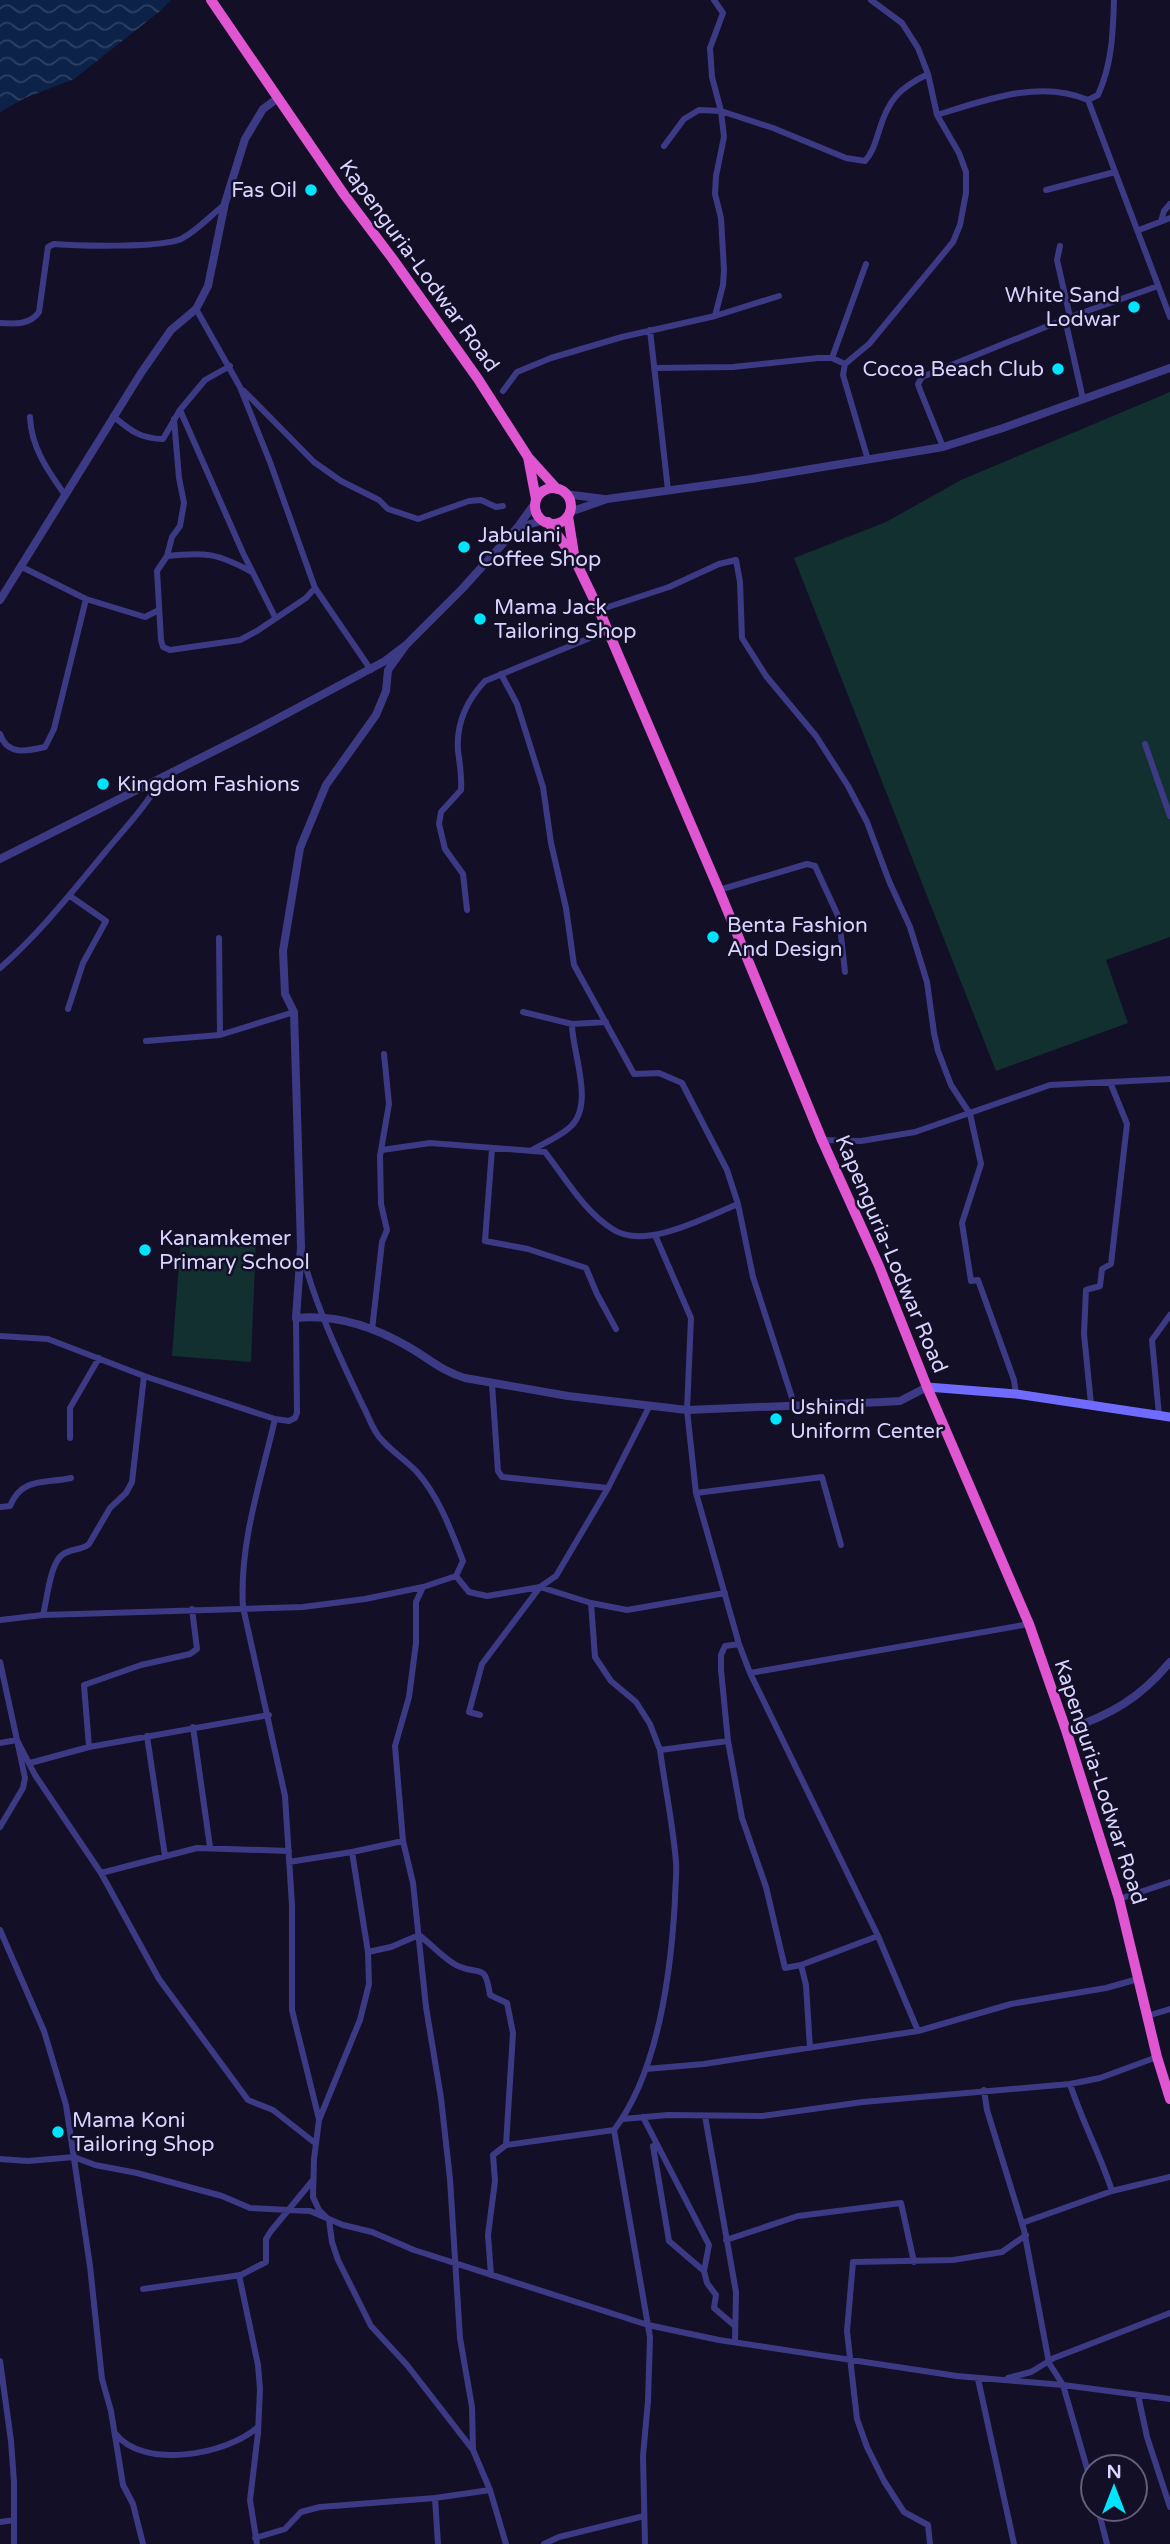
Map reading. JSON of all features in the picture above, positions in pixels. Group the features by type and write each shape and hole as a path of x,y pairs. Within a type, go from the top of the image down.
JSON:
{"highway":[{"name":"Kapenguria-Lodwar Road","path":"211,0 342,193 458,350 527,457 561,491"},
{"name":"Kapenguria-Lodwar Road","path":"527,457 535,501"},
{"path":"543,490 561,491 570,505 569,514 562,522 546,521 537,513 535,501 543,490"},
{"name":"Kapenguria-Lodwar Road","path":"569,514 574,558"},
{"name":"Kapenguria-Lodwar Road","path":"546,521 574,558 599,610 1029,1623 1119,1899 1157,2057 1170,2099"}],"main road":[{"path":"927,1387 1016,1394 1170,1418"}],"street":[{"path":"714,0 723,13 710,47 712,77 721,111 724,137 715,194 721,218 724,270 715,316"},
{"path":"868,460 843,375 845,364 869,344 953,242 960,225 966,193 966,172 937,115 928,74 918,48 902,23 871,0"},
{"path":"1088,100 1098,95 1108,65 1113,37 1114,0"},
{"path":"664,146 679,125 699,110 721,111 774,128 846,158 865,161 872,153 890,103 912,82 928,74"},
{"path":"937,115 993,98 1032,92 1071,93 1088,100 1170,317"},
{"path":"0,600 113,416 172,330 196,309 208,286 225,203 241,149 263,109 278,98"},
{"path":"1046,190 1115,172"},
{"path":"0,323 25,322 39,312 48,247 54,244 175,241 192,232 225,203"},
{"path":"1161,221 1170,204"},
{"path":"1139,230 1170,218"},
{"path":"1060,246 1057,260 1083,400"},
{"path":"832,358 866,264"},
{"path":"943,447 919,390 918,384 922,377 1067,318 1158,286"},
{"path":"503,391 512,377 527,367 569,352 715,316 779,296"},
{"path":"196,309 240,387 315,588 371,670"},
{"path":"650,330 668,490"},
{"path":"653,368 733,367 832,358 845,364"},
{"path":"113,416 135,435 163,439 180,410 205,380 230,366"},
{"path":"569,514 607,499 943,447 1170,368"},
{"path":"240,387 314,463 341,481 379,500 388,509 418,519 469,501 481,500 496,507 503,506"},
{"path":"180,410 275,617"},
{"path":"30,417 35,443 47,470 65,495"},
{"path":"174,419 184,503 180,526 172,537 167,556 158,571 163,648 170,650 240,640 306,598 315,588"},
{"path":"561,491 607,499"},
{"path":"0,1336 48,1339 144,1376 275,1419 289,1421 295,1418 296,1318 301,1247 294,1012 285,993 283,951 300,848 326,785 376,715 386,691 388,670 406,645 517,528 535,501"},
{"path":"517,528 546,521"},
{"path":"167,556 197,553 223,557 253,573"},
{"path":"599,610 669,587 719,564 736,560 740,582 742,638 766,676 816,736 848,786 867,822 910,927 922,963 938,1051 951,1085 970,1114 981,1164 962,1223 971,1281 978,1279 1014,1380 1016,1394"},
{"path":"20,566 86,599 145,617 159,610"},
{"path":"0,734 3,743 14,750 30,751 45,747 54,729 86,599"},
{"path":"467,910 463,874 445,849 439,824 441,812 461,790 458,737 462,714 473,693 485,681 607,631"},
{"path":"0,859 371,670 406,645"},
{"path":"501,674 517,704 542,787 566,908 574,965 634,1074 659,1073 682,1083 727,1170 738,1204 753,1277 795,1407"},
{"path":"1145,744 1170,816"},
{"path":"0,968 33,938 70,896 143,808 163,776"},
{"path":"719,890 807,864 815,866 839,918 845,972"},
{"path":"68,1009 83,963 106,921 70,896"},
{"path":"219,938 220,1035"},
{"path":"146,1041 220,1035 294,1012"},
{"path":"523,1012 572,1024 606,1023"},
{"path":"530,1151 572,1127 581,1105 581,1075 572,1041 572,1024"},
{"path":"372,1329 382,1242 387,1230 381,1204 382,1150 389,1104 384,1054"},
{"path":"822,1140 861,1141 903,1135 970,1114 1050,1084 1170,1079"},
{"path":"1091,1404 1084,1334 1086,1290 1100,1286 1102,1269 1111,1264 1127,1124 1110,1082"},
{"path":"382,1150 430,1143 545,1152 590,1211 612,1229 629,1234 655,1235 738,1204"},
{"path":"492,1149 485,1241 528,1249 586,1268 617,1329"},
{"path":"655,1235 691,1318 687,1410 696,1493 739,1644 750,1673 836,1854 878,1936 918,2031"},
{"path":"0,1620 43,1615 303,1607 365,1600 423,1587 456,1576 463,1561 444,1512 417,1472 381,1439 354,1387 324,1317 307,1273 301,1247"},
{"path":"1160,1415 1152,1340 1170,1315"},
{"path":"296,1318 324,1317 372,1329 406,1345 453,1374 492,1384 649,1407 687,1410 900,1401 927,1387"},
{"path":"70,1438 70,1408 99,1359"},
{"path":"43,1615 56,1562 64,1553 84,1549 89,1544 110,1508 127,1493 132,1482 144,1376"},
{"path":"492,1384 498,1471 502,1477 608,1488"},
{"path":"480,1715 469,1712 482,1664 540,1587 556,1576 608,1488 649,1407"},
{"path":"275,1419 244,1558 243,1607 285,1796 292,1905 292,2010 319,2120"},
{"path":"696,1493 822,1477 841,1545"},
{"path":"0,1507 10,1506 15,1494 30,1483 71,1479"},
{"path":"456,1576 469,1592 487,1596 540,1587 591,1603 627,1610 725,1593"},
{"path":"423,1587 416,1602 416,1643 409,1697 395,1746 403,1841 413,1882 426,2007 442,2098 460,2338 472,2407 472,2450"},
{"path":"591,1603 595,1657 611,1681 636,1702 650,1724 660,1750 676,1864 673,1936 662,2006 646,2069 614,2130 648,2325 649,2401 643,2456 645,2544"},
{"path":"89,1748 84,1685 141,1665 190,1654 197,1648 192,1609"},
{"path":"750,1673 1029,1623"},
{"path":"739,1644 725,1646 721,1655 728,1741 742,1818 766,1887 785,1968 801,1965 878,1936"},
{"path":"0,1662 25,1778 23,1788 0,1827"},
{"path":"1066,1730 1116,1710 1140,1694 1170,1662"},
{"path":"30,1763 147,1736 269,1715"},
{"path":"193,1727 210,1847"},
{"path":"147,1736 165,1856"},
{"path":"0,1743 18,1740"},
{"path":"18,1740 101,1873 159,1979 228,2074 248,2100 273,2110 315,2143"},
{"path":"660,1750 728,1741"},
{"path":"289,1862 403,1841"},
{"path":"101,1873 187,1849 210,1847 256,1852 289,1851"},
{"path":"352,1852 368,1952 369,1984 360,2020 319,2120 315,2143 313,2197 319,2210 329,2220 338,2260 372,2326 407,2365 472,2450 490,2490 506,2544"},
{"path":"1119,1899 1170,1882"},
{"path":"0,1930 44,2031 66,2105 90,2266 102,2379 123,2485 133,2504 143,2544"},
{"path":"368,1952 391,1947 419,1935"},
{"path":"419,1935 458,1966 480,1970 487,1977 490,1995 507,2003 513,2033 506,2145"},
{"path":"801,1965 806,1985 810,2048"},
{"path":"646,2069 704,2064 918,2031 1011,2004 1106,1988 1138,1979"},
{"path":"1147,2017 1170,2009"},
{"path":"622,2119 762,2116 863,2102 1070,2084 1100,2078 1157,2057"},
{"path":"1070,2084 1112,2191"},
{"path":"984,2090 987,2110 1026,2235 1049,2363 1063,2385 1083,2453"},
{"path":"705,2116 736,2292 735,2342"},
{"path":"643,2117 709,2245 704,2271 707,2283 716,2295 714,2308 735,2326"},
{"path":"491,2275 488,2235 495,2181 493,2155 506,2145 614,2130"},
{"path":"651,2135 669,2241 704,2271"},
{"path":"0,2159 28,2161 74,2157 95,2165 137,2173 222,2196 250,2208 310,2211 329,2220 373,2232 414,2250 648,2325 735,2342 978,2379 1063,2385 1170,2399"},
{"path":"1022,2223 1112,2191 1170,2177"},
{"path":"143,2289 239,2275 266,2262 266,2239 308,2188 313,2178"},
{"path":"726,2240 798,2216 901,2203 914,2262"},
{"path":"930,2544 928,2525 904,2512 884,2481 857,2419 847,2331 853,2262 953,2260 1002,2252 1026,2235"},
{"path":"239,2275 258,2365 258,2427 250,2500 256,2541 285,2529 301,2512 320,2507 435,2498 490,2490"},
{"path":"1003,2379 1031,2372 1054,2358 1170,2313"},
{"path":"0,2361 14,2482 14,2544"},
{"path":"978,2379 1014,2544"},
{"path":"1138,2395 1147,2437 1170,2507"},
{"path":"114,2431 123,2444 141,2451 192,2454 221,2448 251,2434 258,2427"},
{"path":"0,2434 9,2433"},
{"path":"435,2498 438,2544"},
{"path":"544,2544 559,2537 644,2516"},
{"path":"0,2522 14,2520"},
{"path":"1102,2523 1107,2544"}],"green space":[{"path":"1170,392 1170,937 1106,960 1128,1023 996,1071 794,558 886,522 961,480"},
{"path":"181,1238 256,1240 251,1362 172,1356"}],"water":[{"path":"0,0 171,0 74,79 25,98 0,112"}],"place":[{"name":"Fas Oil","path":"311,190"},
{"name":"White Sand Lodwar","path":"1134,307"},
{"name":"Cocoa Beach Club","path":"1058,369"},
{"name":"Jabulani Coffee Shop","path":"464,547"},
{"name":"Mama Jack Tailoring Shop","path":"480,619"},
{"name":"Kingdom Fashions","path":"103,784"},
{"name":"Benta Fashion And Design","path":"713,937"},
{"name":"Kanamkemer Primary School","path":"145,1250"},
{"name":"Ushindi Uniform Center","path":"776,1419"},
{"name":"Mama Koni Tailoring Shop","path":"58,2132"}]}
